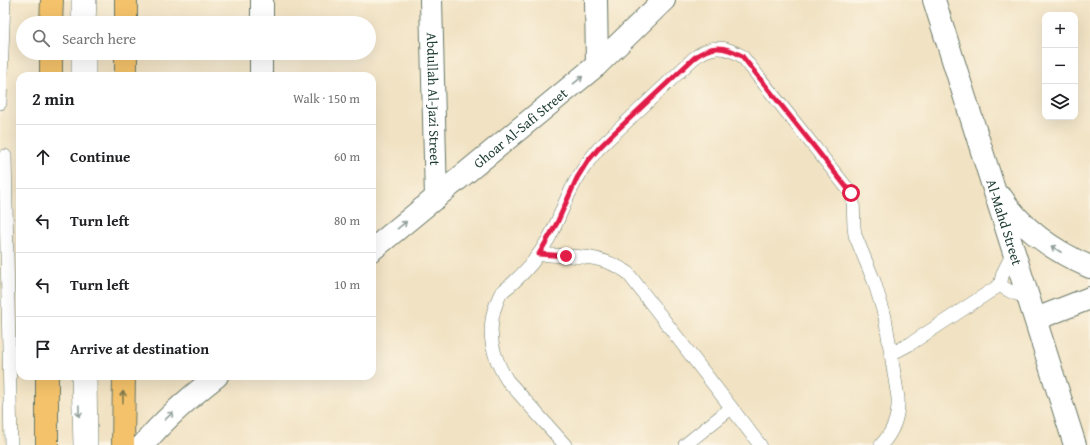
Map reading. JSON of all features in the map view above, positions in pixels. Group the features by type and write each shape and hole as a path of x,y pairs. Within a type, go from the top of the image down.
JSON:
{"highway":[{"path":"51,16 52,0"},
{"path":"126,0 126,16"},
{"path":"51,60 51,72"},
{"path":"126,60 126,72"},
{"path":"47,380 47,445"},
{"path":"123,445 124,380"}],"street":[{"path":"262,0 262,16"},
{"name":"Abdullah Al-Jazi Street","path":"431,0 436,198"},
{"path":"596,0 597,65"},
{"name":"Ghoar Al-Safi Street","path":"376,247 597,65 664,0"},
{"name":"Al-Mahd Street","path":"934,0 1076,445"},
{"path":"261,60 261,72"},
{"path":"993,184 1010,208 1036,235 1067,256 1090,267"},
{"path":"1036,319 1090,298"},
{"path":"143,445 162,423 180,406 212,380"}],"lane":[{"path":"0,103 4,0"},
{"path":"78,0 78,16"},
{"path":"89,16 90,0"},
{"path":"565,445 507,380 500,369 492,344 491,330 492,317 496,305 502,293 528,268 552,234 577,178 587,162 599,148 694,58 702,52 712,48 733,50 742,56 851,193 853,200 854,227 880,299 898,398 896,420 892,430 881,445"},
{"path":"78,60 78,72"},
{"path":"89,60 89,72"},
{"path":"5,156 10,445"},
{"path":"891,354 910,344 1000,285 1003,273 1014,251"},
{"path":"539,254 592,257 611,263 627,272 760,445"},
{"path":"1000,285 1019,296 1029,297"},
{"path":"78,380 80,445"},
{"path":"90,380 90,445"},
{"path":"685,445 731,408"}],"route":[{"path":"566,256 539,254 549,239 577,178 587,162 612,135 694,58 702,52 712,48 733,50 742,56 851,193"}]}
